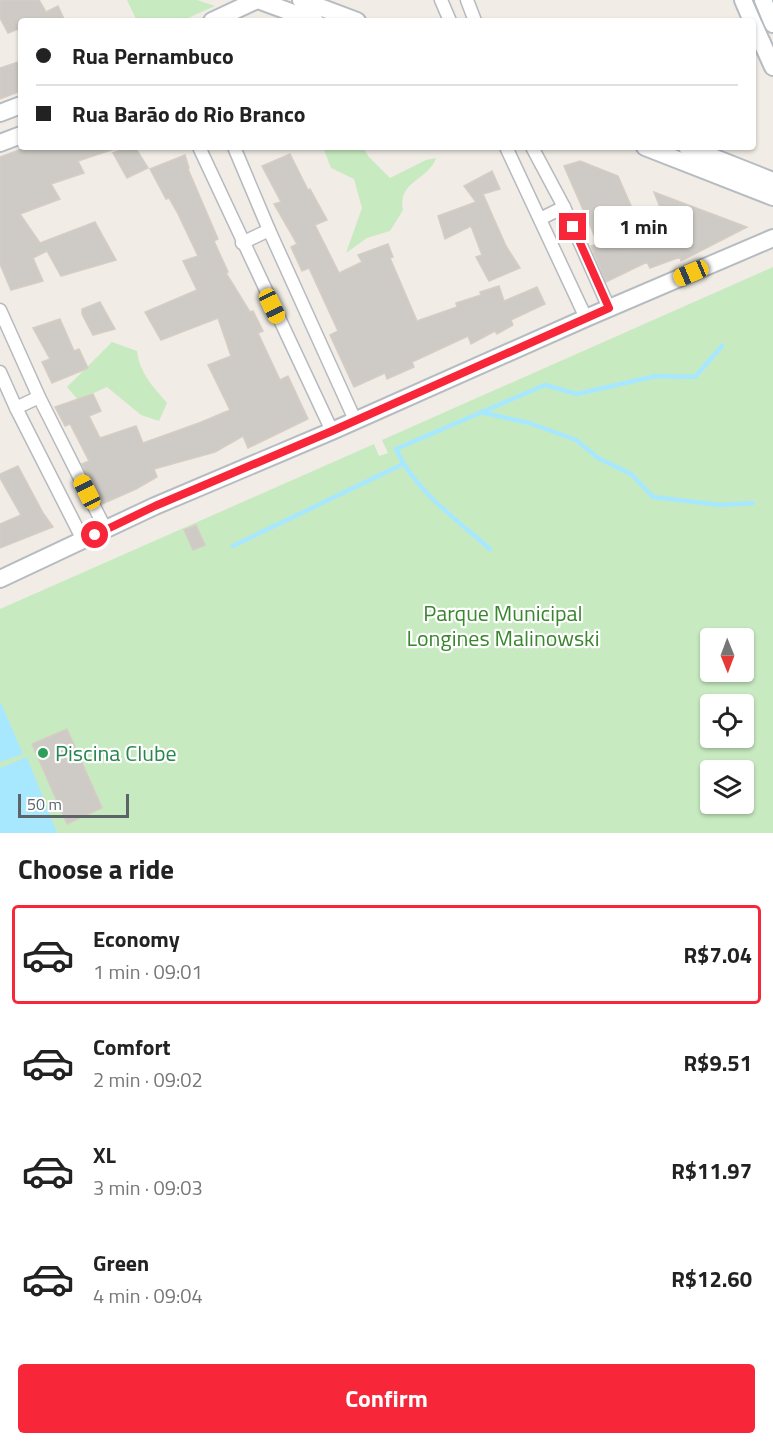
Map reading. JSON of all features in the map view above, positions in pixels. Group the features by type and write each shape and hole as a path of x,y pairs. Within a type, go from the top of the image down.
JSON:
{"main road":[{"path":"219,18 258,0 307,4 348,18"},
{"path":"743,0 751,18"},
{"path":"763,0 773,24"},
{"path":"277,18 307,4"},
{"path":"307,4 314,18"},
{"path":"756,29 773,67"},
{"path":"0,113 18,106"},
{"path":"0,143 18,136"},
{"path":"653,150 773,197"},
{"path":"695,150 773,181"},
{"path":"0,579 155,506 773,238"}],"street":[{"path":"441,0 449,18"},
{"path":"468,0 474,18"},
{"path":"200,150 332,431"},
{"path":"235,150 355,420"},
{"path":"507,150 586,318"},
{"path":"534,150 564,207 609,308"},
{"path":"540,219 564,207"},
{"path":"242,243 269,230"},
{"path":"0,310 39,397 106,530"},
{"path":"0,372 83,540"},
{"path":"16,408 39,397"}],"green space":[{"path":"127,0 197,0 215,6 188,18 136,18"},
{"path":"324,150 365,150 390,178 426,160 436,158 427,171 405,193 402,200 403,210 390,231 367,238 346,253 362,208 354,179 331,168"},
{"name":"Parque Municipal Longines Malinowski","path":"773,267 773,833 0,833 0,609 374,444 379,456 388,453 382,440"},
{"path":"112,342 137,351 144,373 167,403 159,421 141,415 107,387 78,400 67,387"}],"water":[{"path":"0,704 23,754 0,762"},
{"path":"27,757 57,833 0,833 0,768"}],"building":[{"path":"0,0 39,0 46,12 58,6 64,18 18,18 18,29 8,33 0,18"},
{"path":"18,62 18,92 0,99 0,68"},
{"path":"19,150 111,150 78,161 84,173 51,184 60,199 20,214 40,243 95,222 116,260 61,276 47,251 33,258 43,281 11,290 0,264 0,157"},
{"path":"120,150 137,150 148,168 127,178 113,153"},
{"path":"290,154 308,190 310,189 327,220 315,225 339,273 362,262 358,255 388,244 393,257 390,258 417,321 457,307 456,303 499,286 504,301 537,287 545,304 511,320 513,325 497,334 495,331 471,344 468,336 412,362 414,367 387,379 385,373 354,387 330,335 338,331 309,268 302,271 291,247 297,244 274,204 281,202 262,166"},
{"path":"185,155 188,169 218,239 214,241 228,272 226,273 250,312 253,311 263,331 258,333 280,380 288,376 308,419 248,448 243,436 215,452 154,469 157,477 102,504 82,464 89,461 70,424 65,426 55,407 93,394 101,411 89,416 100,438 136,426 143,443 230,410 208,365 231,356 218,318 161,340 145,312 197,290 183,261 198,256 178,214 169,198 166,199 150,169"},
{"path":"580,161 618,176 635,215 615,225 624,248 668,228 654,192 747,227 681,261 680,257 650,268 647,262 606,282 591,246 598,244 564,166"},
{"path":"492,171 500,189 483,194 506,246 520,268 489,281 476,257 482,255 471,226 445,239 438,216 476,202 464,186"},
{"path":"100,302 115,329 93,335 82,314 82,309"},
{"path":"60,319 74,351 79,349 88,368 52,383 42,362 50,359 33,328"},
{"path":"18,466 53,527 0,548 0,524 21,515 0,478 0,474"},
{"path":"196,525 205,545 193,550 184,530"},
{"path":"67,729 102,808 67,824 32,744"}],"waterway":[{"path":"490,549 425,491 404,464 396,449 545,385 577,394 656,376 695,377 722,346"},
{"path":"484,413 529,423 576,440 598,458 631,474 653,497 720,505 753,503"},
{"path":"233,546 403,464"}],"place":[{"name":"Piscina Clube","path":"43,753"}],"route":[{"path":"95,535 155,506 332,431 609,308 573,227"}]}
